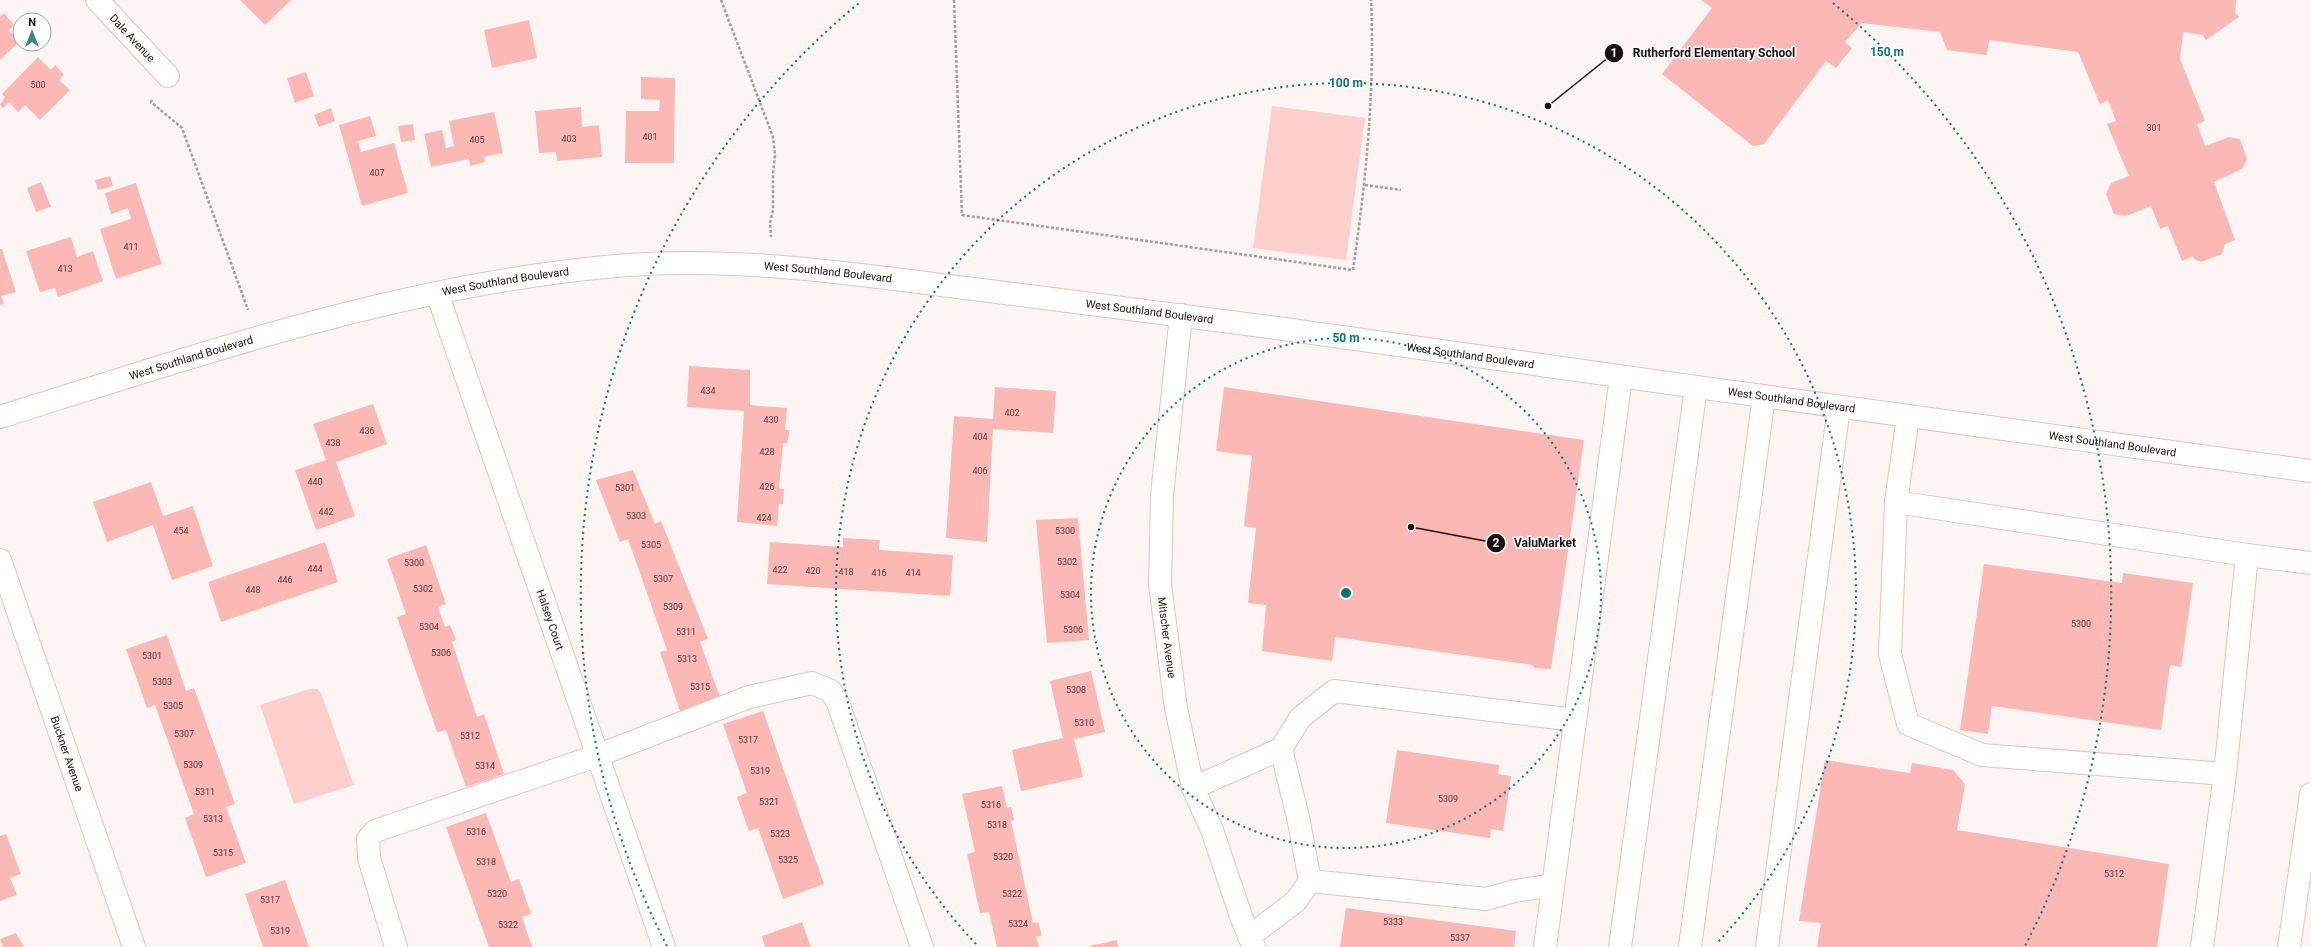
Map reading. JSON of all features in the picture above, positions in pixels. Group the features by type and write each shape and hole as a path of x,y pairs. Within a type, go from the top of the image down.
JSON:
{"street":[{"name":"Dale Avenue","path":"97,0 168,76"},
{"name":"West Southland Boulevard","path":"0,417 257,336 437,293 514,278 608,266 697,262 774,265 1181,315 1908,417 2311,471"},
{"name":"Halsey Court","path":"437,293 599,755 664,947"},
{"name":"Mitscher Avenue","path":"1181,315 1162,495 1160,584 1176,708 1193,788 1212,830 1252,942"},
{"path":"1545,947 1621,376"},
{"path":"1620,947 1696,387"},
{"path":"1690,947 1764,396"},
{"path":"1767,947 1839,407"},
{"path":"1908,417 1896,502 1890,654 1908,724 1982,755 2225,774"},
{"path":"1896,502 2247,555 2311,563"},
{"path":"2202,947 2225,774 2247,555"},
{"name":"Buckner Avenue","path":"0,560 134,947"},
{"path":"396,947 369,858 368,839 375,831 599,755 749,697 812,683 831,690 838,703 922,947"},
{"path":"1193,788 1280,749 1300,718 1334,691 1575,720"},
{"path":"1252,942 1296,901 1310,881 1298,817 1280,749"},
{"path":"2289,947 2302,924 2311,794"},
{"path":"1310,881 1486,899 1516,891 1553,885"}],"path":[{"path":"721,0 773,137 775,155 773,174 773,210 770,223 774,265"},
{"path":"954,0 962,215 1353,270 1365,185 1372,97 1371,0"},
{"path":"168,76 150,102 182,128 257,336"},
{"path":"1365,185 1401,190"}],"shaded area":[{"path":"1272,106 1365,118 1346,260 1253,248"},
{"path":"309,689 317,689 321,693 354,785 294,804 260,705"}],"building":[{"path":"240,0 291,0 265,25"},
{"path":"1701,0 2236,0 2235,13 2239,17 2206,40 2203,35 2183,32 2180,59 2205,121 2197,124 2205,146 2229,137 2240,139 2247,159 2242,169 2214,182 2235,240 2225,244 2222,254 2201,262 2194,259 2193,256 2182,261 2168,226 2160,229 2151,206 2126,216 2114,214 2106,194 2111,183 2129,176 2107,124 2116,121 2108,100 2100,104 2078,52 1989,40 1987,55 1947,50 1940,32 1862,23 1845,42 1852,48 1836,68 1826,61 1764,144 1753,146 1662,74 1712,8"},
{"path":"4,13 12,23 12,27 9,30 12,34 12,49 0,60 0,17"},
{"path":"529,20 537,58 492,68 484,30"},
{"path":"38,57 51,70 55,65 64,75 59,80 70,90 40,120 25,105 18,112 9,102 3,108 0,105 5,97 2,94"},
{"path":"306,72 314,96 295,103 287,78"},
{"path":"641,77 675,78 674,163 625,163 626,111 659,111 660,100 641,99"},
{"path":"581,107 582,127 599,125 602,157 557,161 556,152 539,153 535,111"},
{"path":"331,108 335,121 319,127 314,115"},
{"path":"494,112 503,153 484,157 485,162 470,166 469,159 431,167 424,134 442,130 446,148 454,146 449,121"},
{"path":"370,116 376,136 358,141 361,152 394,143 408,193 362,206 339,125"},
{"path":"413,124 415,140 401,142 398,126"},
{"path":"110,176 113,186 98,190 95,180"},
{"path":"41,182 51,207 36,212 27,188"},
{"path":"136,183 162,264 116,279 100,229 131,219 128,208 111,214 105,193"},
{"path":"71,237 77,257 93,251 103,281 58,297 55,288 40,292 26,251"},
{"path":"0,249 2,249 16,292 1,296 4,304 0,305"},
{"path":"689,366 750,370 750,405 787,408 785,430 790,430 787,444 783,443 779,488 784,489 783,504 779,504 777,526 737,522 744,411 687,407"},
{"path":"995,387 1056,391 1053,433 993,429 987,542 946,538 954,416 993,419"},
{"path":"1224,387 1584,440 1551,669 1534,668 1533,665 1335,637 1332,661 1262,651 1266,605 1248,603 1256,528 1244,526 1252,456 1216,451"},
{"path":"373,404 387,444 336,462 355,516 316,530 295,470 326,460 313,424"},
{"path":"633,470 655,524 661,521 708,639 700,642 720,697 680,711 660,652 667,650 628,539 620,542 596,480"},
{"path":"151,482 163,516 193,506 213,566 172,580 153,525 107,542 93,502"},
{"path":"1078,518 1089,640 1047,643 1036,520"},
{"path":"843,538 880,540 879,550 953,555 950,596 767,584 770,542 843,547"},
{"path":"325,542 338,582 221,622 208,582"},
{"path":"426,545 446,604 438,607 445,627 450,625 456,640 452,642 477,717 484,714 504,774 466,787 446,730 437,732 397,617 406,614 387,559"},
{"path":"1984,564 2122,583 2123,573 2193,583 2181,667 2170,665 2161,730 1992,706 1988,734 1960,730"},
{"path":"167,635 186,691 194,688 235,804 226,807 246,863 206,877 185,818 194,814 155,705 147,708 126,649"},
{"path":"1091,671 1105,732 1074,739 1083,777 1021,791 1012,750 1063,738 1050,681"},
{"path":"763,711 824,884 783,899 758,828 749,831 737,797 747,793 723,724"},
{"path":"1397,750 1499,765 1498,774 1511,776 1503,831 1491,829 1490,838 1386,823"},
{"path":"1825,760 1910,773 1912,763 1953,770 1965,784 1957,830 2169,864 2157,947 1817,947 1821,923 1799,921"},
{"path":"1002,786 1007,808 1011,807 1014,820 1011,821 1033,923 1038,922 1042,936 1036,937 1039,947 997,947 989,912 980,913 967,854 975,852 962,794"},
{"path":"486,813 511,882 519,879 531,914 522,917 532,947 489,947 446,827"},
{"path":"6,834 21,874 10,878 17,895 0,901 0,836"},
{"path":"285,880 309,947 263,947 245,894"},
{"path":"1346,908 1516,931 1514,947 1340,947"},
{"path":"802,922 811,947 765,947 762,936"},
{"path":"16,933 24,947 0,947 3,946 0,939"},
{"path":"1117,940 1118,947 1089,946"}],"place":[{"name":"Rutherford Elementary School","path":"1548,106"},
{"name":"ValuMarket","path":"1411,527"}]}
